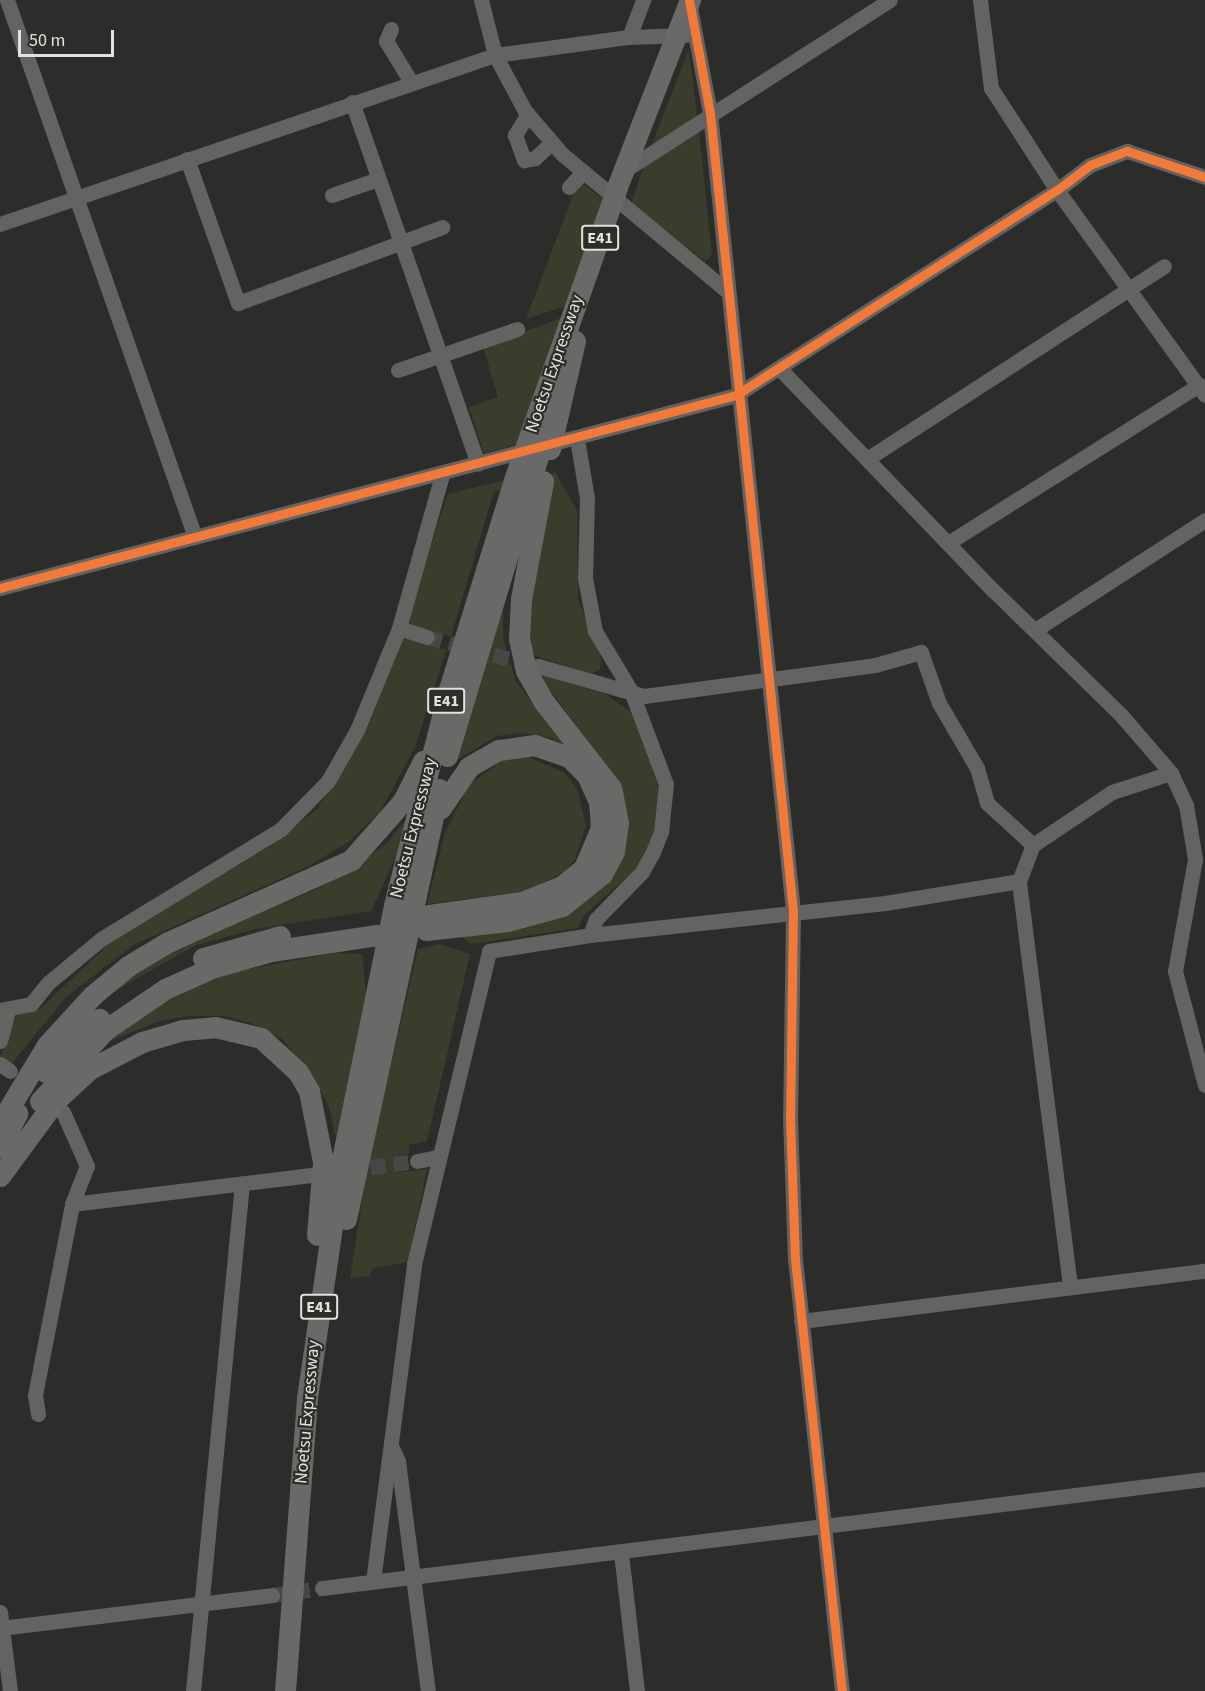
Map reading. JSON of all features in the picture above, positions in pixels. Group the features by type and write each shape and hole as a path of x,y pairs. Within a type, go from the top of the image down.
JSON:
{"highway":[{"name":"Noetsu Expressway","path":"285,1691 307,1398 338,1186 402,926 429,834 446,757 621,177 689,0"},
{"name":"Noetsu Expressway","path":"296,1691 327,1338 361,1142 449,689 530,478 575,341 701,0"},
{"path":"0,1147 34,1085 68,1045 160,976 236,945 402,926 508,921 562,906 602,874 614,850 618,823 611,788 544,702 526,671 519,638 530,478"},
{"path":"0,1123 46,1045 128,966 168,942 351,860 403,801 423,763 449,689"},
{"path":"0,1171 35,1107 67,1068 136,1007 212,968 271,951 522,903 562,886 595,851 601,828 599,802 587,775 569,757 535,745 498,750 469,767 453,784 429,834"},
{"path":"0,1176 55,1101 90,1069 122,1052 183,1030 215,1028 261,1038 298,1072 312,1100 322,1140 307,1398"}],"street":[{"path":"7,0 195,537"},
{"path":"481,0 495,55 528,114 552,142 583,172 726,290"},
{"path":"629,37 642,0"},
{"path":"689,0 710,113 736,395 793,911 789,1117 801,1321 826,1526 842,1691"},
{"path":"599,186 890,0"},
{"path":"948,543 1202,390 1057,190 991,88 980,0"},
{"path":"391,29 386,41 411,82"},
{"path":"0,224 75,196 495,55 629,37 695,35"},
{"path":"352,102 478,464"},
{"path":"528,114 515,135 524,160 535,158 552,142"},
{"path":"0,588 442,475 736,395 1057,190 1090,165 1127,151 1205,177"},
{"path":"187,159 238,303 442,227"},
{"path":"569,187 583,172"},
{"path":"332,195 378,179"},
{"path":"867,459 1164,266"},
{"path":"398,370 517,329"},
{"path":"780,369 1172,773 1186,805 1200,859 1175,971 1205,1085"},
{"path":"577,439 587,498 584,536 589,602 596,631 632,691 661,760 666,808 661,832 642,872 596,919 590,935"},
{"path":"0,1041 4,1009 31,1004 48,983 101,939 281,829 328,781 357,730 399,628 442,475"},
{"path":"1035,630 1205,520"},
{"path":"399,628 427,637"},
{"path":"538,666 644,696 875,665 921,652 939,703 977,768 987,802 1033,845"},
{"path":"1070,1286 1019,881 1033,845 1112,792 1172,773"},
{"path":"373,1581 414,1264 437,1157 489,951 590,935 1019,881"},
{"path":"38,1414 35,1395 72,1204 87,1166 63,1113"},
{"path":"417,1161 437,1157"},
{"path":"72,1204 311,1175"},
{"path":"193,1691 242,1183"},
{"path":"801,1321 1205,1271"},
{"path":"391,1446 398,1461 428,1691"},
{"path":"322,1588 621,1553 1205,1479"},
{"path":"621,1553 637,1691"},
{"path":"10,1691 1,1622 201,1604 272,1595"}],"green space":[{"path":"689,49 697,116 651,147"},
{"path":"699,131 712,256 705,261 631,204 646,160"},
{"path":"582,183 604,200 569,305 526,319 575,190"},
{"path":"564,317 519,444 484,453 469,407 498,397 483,347"},
{"path":"554,470 577,510 578,599 601,658 600,669 591,674 530,654 525,632 540,516"},
{"path":"505,480 501,490 494,491 451,636 413,627 407,617 448,494"},
{"path":"503,606 503,639 516,682 573,750 552,738 522,733 497,736 457,760"},
{"path":"405,638 446,650 415,747 380,812 348,842 309,866 135,944 66,997 10,1066 0,1057 17,1014 40,1009 111,942 269,847 317,809 356,746 396,644"},
{"path":"538,674 605,694 631,712 657,775 659,817 645,855 632,873 583,916 578,928 471,944 462,937 525,928 568,914 605,885 616,779"},
{"path":"528,757 565,773 578,791 586,826 575,859 564,872 527,891 427,904 445,833 469,785 503,760"},
{"path":"408,817 398,852 371,911 255,929 196,945 100,999 175,949 315,890 351,869 386,844"},
{"path":"440,944 470,954 427,1141 409,1145 409,1153 397,1157 397,1173 427,1169 408,1262 373,1268 370,1276 350,1278 368,1163 418,949"},
{"path":"335,953 362,954 366,993 336,1138 329,1107 313,1076 281,1038 253,1024 226,1016 187,1016 156,1022 109,1042 154,1008 191,989 237,971"}],"tunnel":[{"path":"427,637 532,665"},
{"path":"348,1170 417,1161"},
{"path":"272,1595 322,1588"}],"cycle path":[{"path":"689,0 710,113 793,911 790,1117 795,1259 842,1691"},
{"path":"0,588 736,395 1057,190 1090,165 1127,151 1205,177"}]}
